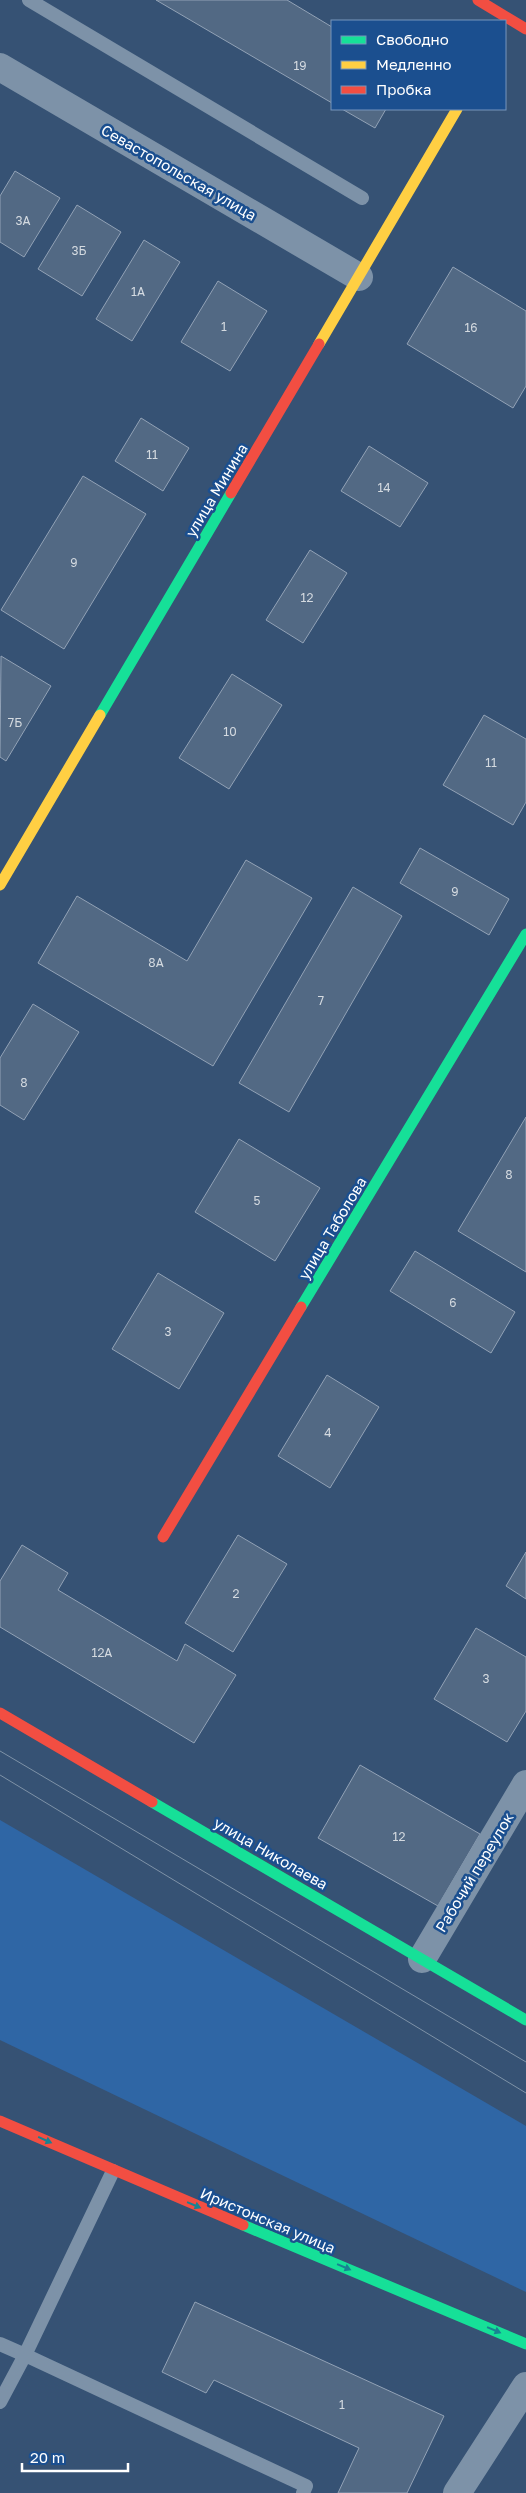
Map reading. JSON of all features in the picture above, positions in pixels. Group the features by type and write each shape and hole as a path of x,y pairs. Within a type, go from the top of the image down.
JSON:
{"street":[{"path":"478,0 504,20"},
{"path":"518,6 508,23 526,29"},
{"name":"Севастопольская улица","path":"0,67 359,277"},
{"name":"улица Минина","path":"0,885 456,110"},
{"name":"улица Таболова","path":"163,1538 526,934"},
{"name":"улица Николаева","path":"0,1713 526,2020"},
{"name":"Рабочий переулок","path":"422,1959 526,1784"},
{"name":"Иристонская улица","path":"0,2121 113,2171 526,2344"},
{"path":"457,2493 526,2386"}],"lane":[{"path":"29,0 362,198"},
{"path":"0,2402 26,2355 113,2171"},
{"path":"0,2344 306,2486 303,2493"}],"shaded area":[{"path":"0,1820 526,2126 526,2292 0,2040"}],"building":[{"path":"156,0 287,0 331,26 331,102"},
{"path":"344,110 385,110 375,128"},
{"path":"15,171 60,198 24,257 0,242 0,196"},
{"path":"77,205 121,232 82,296 38,269"},
{"path":"144,240 180,262 132,341 96,319"},
{"path":"453,267 526,311 526,386 513,408 407,344"},
{"path":"218,281 267,311 230,371 181,342"},
{"path":"141,418 189,448 163,491 115,461"},
{"path":"369,446 428,483 400,527 341,491"},
{"path":"83,476 146,514 64,649 1,610"},
{"path":"310,550 347,573 303,643 266,620"},
{"path":"1,656 51,686 6,761 0,757"},
{"path":"232,674 282,705 229,789 179,758"},
{"path":"484,715 526,739 526,802 513,825 443,785"},
{"path":"420,848 509,899 489,935 400,883"},
{"path":"246,860 312,898 213,1066 38,963 77,896 187,961"},
{"path":"353,887 402,916 289,1112 239,1083"},
{"path":"33,1004 79,1032 24,1120 0,1105 0,1058"},
{"path":"526,1117 526,1272 458,1231"},
{"path":"239,1139 320,1188 275,1261 195,1212"},
{"path":"415,1251 515,1312 491,1353 390,1291"},
{"path":"158,1273 224,1313 179,1389 112,1349"},
{"path":"327,1375 379,1407 330,1488 278,1456"},
{"path":"238,1535 287,1564 233,1652 185,1623"},
{"path":"22,1545 68,1573 58,1590 177,1661 185,1644 236,1675 194,1743 0,1627 0,1581"},
{"path":"526,1552 526,1599 506,1586"},
{"path":"476,1628 526,1657 526,1711 507,1742 434,1699"},
{"path":"360,1765 480,1834 438,1906 318,1838"},
{"path":"195,2302 444,2416 407,2493 338,2493 359,2448 214,2380 206,2393 162,2372"}],"tram line":[{"path":"0,1751 526,2062"},
{"path":"0,1775 526,2093"}],"traffic: fast":[{"path":"100,715 231,493"},
{"path":"301,1307 526,934"},
{"path":"152,1802 526,2020"},
{"path":"243,2225 526,2344"}],"traffic: slow":[{"path":"319,344 456,110"},
{"path":"0,885 100,715"}],"traffic: jam":[{"path":"478,0 526,29"},
{"path":"231,493 319,344"},
{"path":"163,1537 301,1307"},
{"path":"0,1713 152,1802"},
{"path":"0,2121 243,2225"}]}
